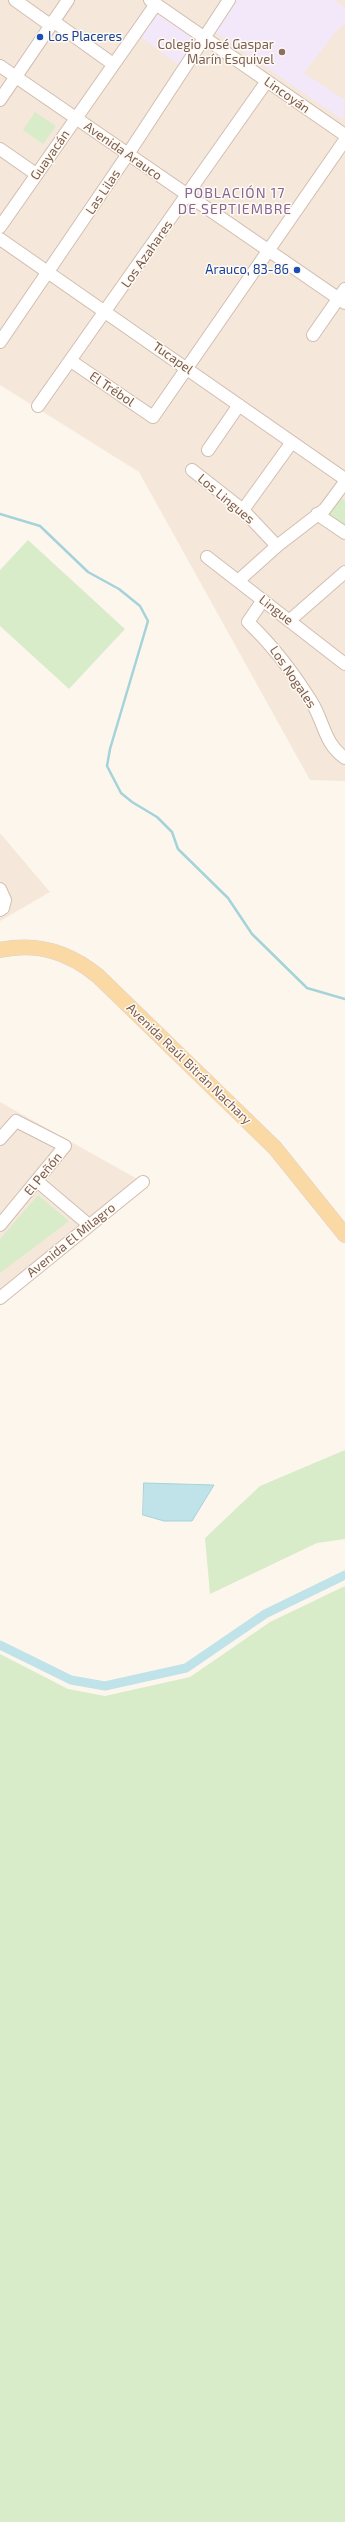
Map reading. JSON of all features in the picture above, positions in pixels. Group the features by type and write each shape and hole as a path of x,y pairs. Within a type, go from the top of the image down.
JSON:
{"main road":[{"name":"Avenida Raúl Bitrán Nachary","path":"0,950 32,947 53,950 80,962 94,972 276,1148 345,1235"}],"street":[{"path":"15,0 113,64"},
{"path":"0,100 68,0"},
{"name":"Las Lilas","path":"0,342 128,154 229,0"},
{"name":"Lincoyán","path":"157,3 345,135"},
{"name":"Guayacán","path":"0,227 157,3"},
{"name":"Avenida Arauco","path":"0,66 268,250 343,297"},
{"name":"Los Azahares","path":"38,406 106,312 267,81"},
{"path":"187,367 345,140"},
{"path":"0,149 36,174"},
{"name":"Tucapel","path":"2,244 48,272 187,367 345,479"},
{"path":"313,335 343,297"},
{"name":"El Trébol","path":"71,361 153,417 187,367"},
{"path":"208,450 240,405"},
{"path":"243,510 292,442"},
{"name":"Los Lingues","path":"192,470 243,510 277,546"},
{"path":"238,581 277,546 317,514 326,510 345,482"},
{"path":"317,514 345,533"},
{"name":"Lingue","path":"207,557 289,621 343,660"},
{"path":"289,621 345,572"},
{"name":"Los Nogales","path":"263,600 248,622 270,643 312,702 328,742 345,758"},
{"name":"El Peñón","path":"0,1139 16,1121 65,1146 0,1226"},
{"path":"37,1181 89,1225"},
{"name":"Avenida El Milagro","path":"0,1298 143,1182"}],"shaded area":[{"path":"0,0 345,0 345,781 310,780 139,472 0,385"},
{"name":"Colegio José Gaspar Marín Esquivel","path":"236,0 334,0 345,8 345,23 338,29 304,73 345,100 343,120 215,32"},
{"path":"156,13 198,42 182,67 139,36"},
{"path":"0,833 50,892 0,921"},
{"path":"0,1102 148,1185 0,1297"}],"green space":[{"path":"35,112 56,126 43,144 23,130"},
{"path":"338,496 345,501 345,527 326,515"},
{"path":"28,540 125,629 69,689 0,626 0,570"},
{"path":"38,1195 69,1221 0,1273 0,1239"},
{"path":"345,1450 345,1539 317,1543 210,1594 205,1538 260,1486"},
{"path":"345,1586 345,2522 0,2522 0,1654 68,1689 105,1696 190,1677 270,1622"}],"water":[{"path":"144,1483 214,1485 192,1521 164,1521 143,1515"}],"waterway":[{"path":"0,514 40,526 88,572 119,589 140,606 148,621 110,749 107,766 121,793 132,802 157,817 172,832 178,849 228,898 252,934 307,988 345,999"},
{"path":"0,1645 71,1680 105,1686 186,1668 265,1614 345,1575"}],"place":[{"name":"Los Placeres","path":"40,37"},
{"name":"Colegio José Gaspar Marín Esquivel","path":"282,52"},
{"name":"Arauco, 83-86","path":"297,270"}],"district":[{"name":"POBLACIÓN 17 DE SEPTIEMBRE","path":"235,202"}]}
